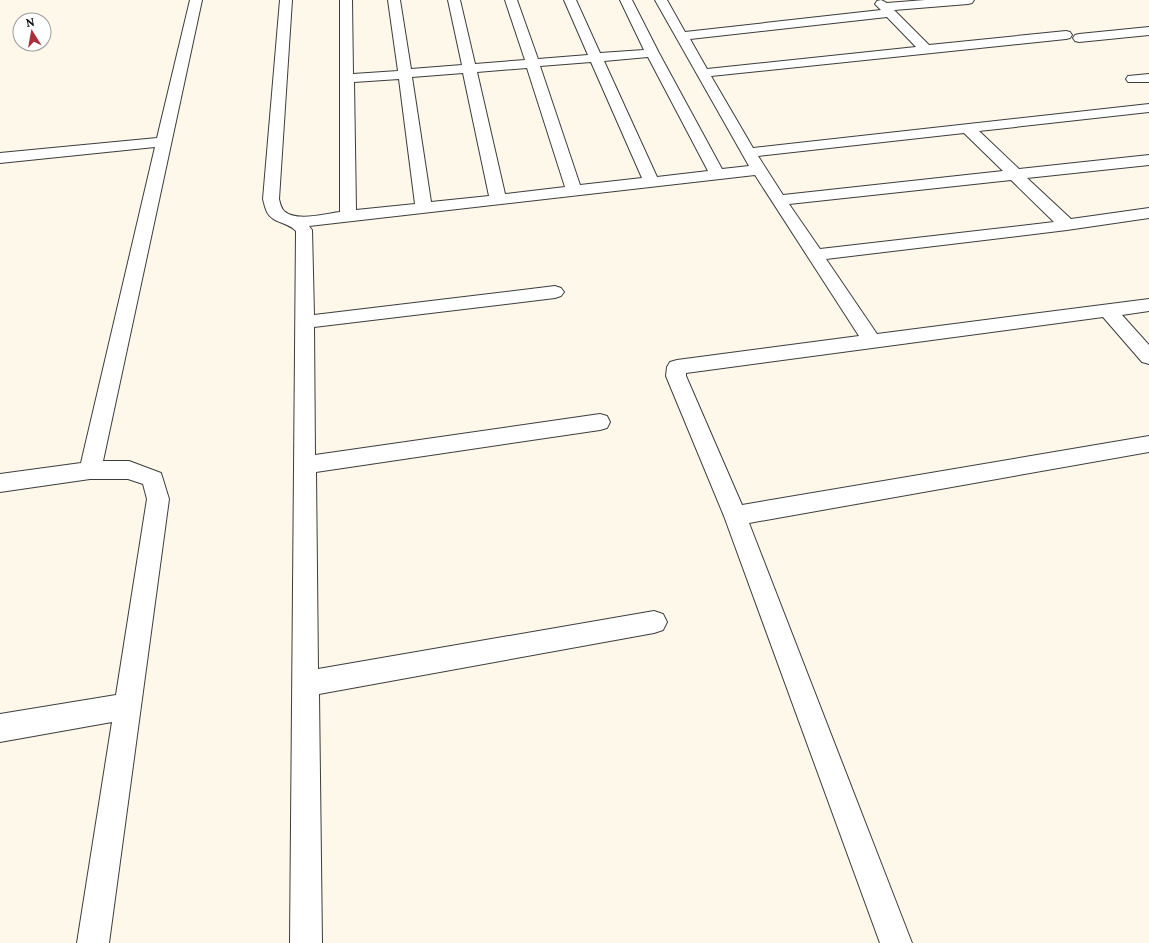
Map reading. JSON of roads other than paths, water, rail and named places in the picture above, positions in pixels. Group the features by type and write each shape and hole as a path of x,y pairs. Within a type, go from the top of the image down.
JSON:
{"street":[{"path":"90,470 196,0"},
{"path":"286,0 271,199 275,212 284,218 298,222 759,170"},
{"path":"346,0 348,216"},
{"path":"394,0 424,207"},
{"path":"454,0 498,199"},
{"path":"511,0 574,191"},
{"path":"570,0 651,182"},
{"path":"626,0 652,53 717,174"},
{"path":"661,0 748,153 872,342"},
{"path":"682,36 884,7 968,0"},
{"path":"884,7 925,49"},
{"path":"703,73 925,49 1149,31"},
{"path":"346,79 652,53"},
{"path":"1133,79 1149,78"},
{"path":"748,153 1149,108"},
{"path":"967,128 1067,225"},
{"path":"0,158 164,142"},
{"path":"779,200 1149,160"},
{"path":"815,255 1067,225 1149,213"},
{"path":"298,222 304,230 306,943"},
{"path":"304,322 555,292"},
{"path":"896,943 735,516 676,376 677,367 1149,305"},
{"path":"1108,311 1149,357"},
{"path":"305,465 600,422"},
{"path":"735,516 1149,444"},
{"path":"0,483 90,470 129,470 153,479 158,499 93,943"},
{"path":"305,684 654,622"},
{"path":"0,728 128,706"}]}
